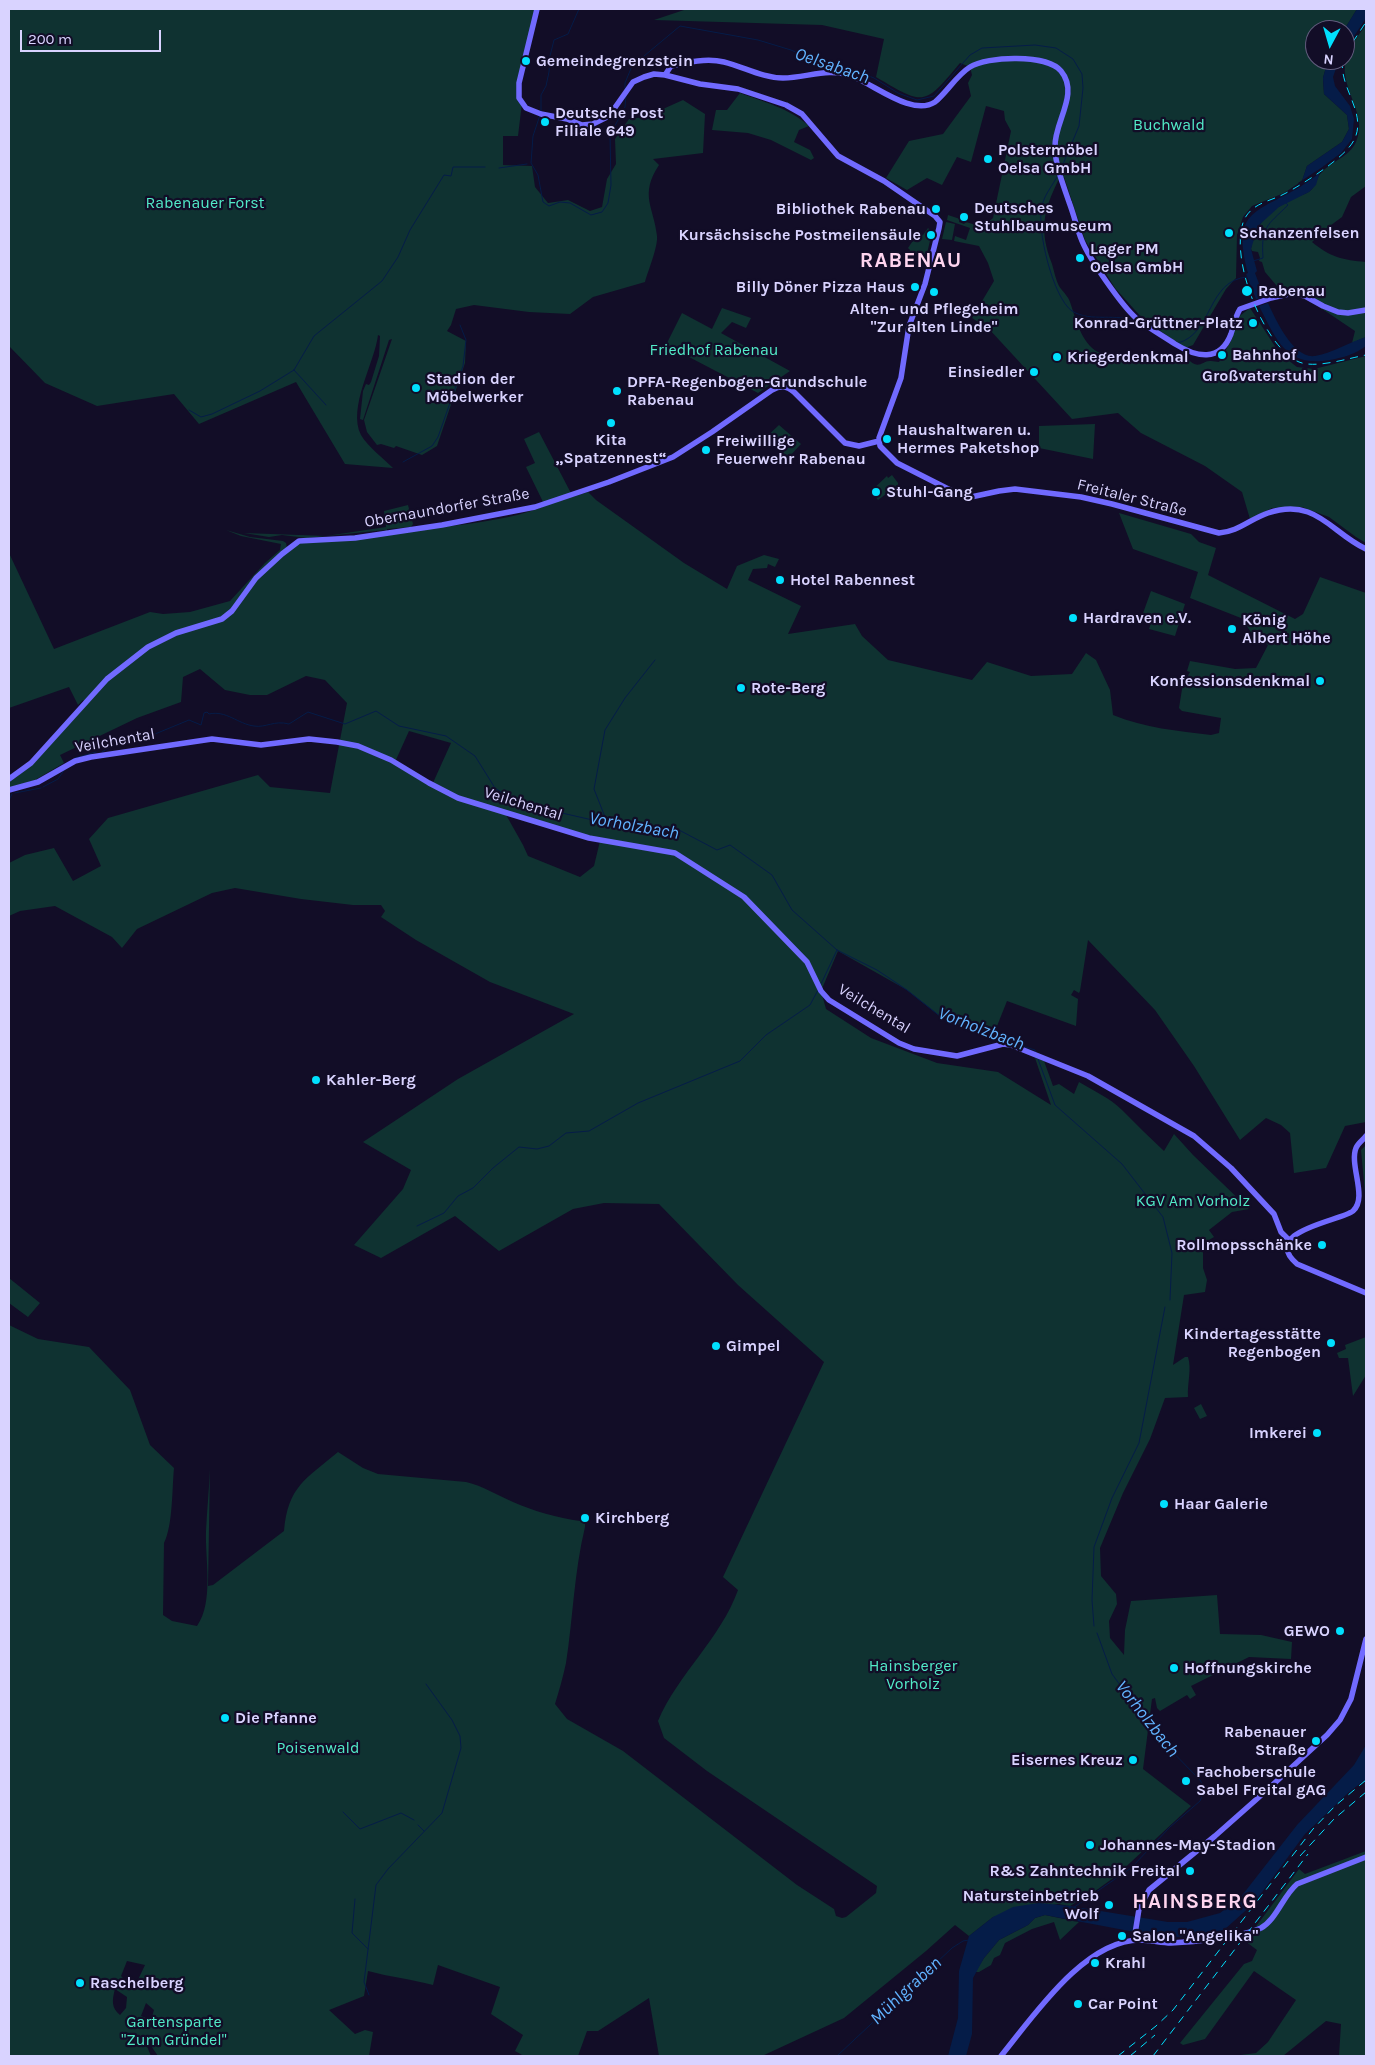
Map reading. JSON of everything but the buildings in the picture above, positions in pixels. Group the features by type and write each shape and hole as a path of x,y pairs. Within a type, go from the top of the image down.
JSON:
{"street":[{"path":"537,9 519,83 519,98 526,108 540,114 567,119 582,126 593,124 612,114 633,82 654,74 700,84 738,89 793,109 808,120 834,152 929,210 940,222 924,284 909,326 901,378 878,440"},
{"path":"665,75 671,66 711,61 727,63 780,78 839,72 854,77 907,104 928,106 935,102 970,67 986,60 1025,59 1048,64 1060,69 1068,89 1067,102 1058,128 1055,146 1061,178 1082,242 1098,268 1136,318 1176,344 1199,355 1220,351 1230,336 1235,318 1240,309 1285,294 1294,293 1306,296 1338,312 1348,313 1366,310"},
{"name":"Obernaundorfer Straße","path":"9,779 31,763 85,701 107,679 148,646 176,633 222,619 232,611 256,578 282,554 299,542 355,538 442,525 535,507 609,482 674,457 780,386 794,392 845,443 859,446 878,440"},
{"name":"Freitaler Straße","path":"878,440 884,451 897,463 964,497 1015,489 1081,497 1219,533 1234,531 1261,516 1276,511 1301,511 1321,517 1366,549"},
{"name":"Veilchental","path":"9,790 38,782 75,761 212,740 261,744 309,739 358,746 391,760 449,794 479,805 589,838 675,853 744,897 807,962 821,991 829,1000 847,1012 899,1043 914,1049 957,1056 1003,1044 1041,1057 1105,1085 1194,1136 1231,1168 1274,1214 1282,1232 1290,1241"},
{"path":"1366,1136 1358,1145 1354,1155 1359,1196 1355,1209 1351,1213 1311,1226 1293,1237 1288,1251 1297,1264 1366,1293"},
{"path":"1134,1940 1137,1918 1143,1899 1154,1885 1215,1836 1294,1766 1337,1724 1351,1699 1366,1640"},
{"path":"1001,2056 1067,1977 1081,1964 1099,1953 1134,1940 1183,1941 1240,1934 1260,1928 1270,1921 1288,1892 1297,1884 1366,1857"}],"green space":[{"name":"Rabenauer Forst","path":"9,9 536,9 519,78 522,103 518,136 503,136 503,165 532,166 535,187 548,203 568,200 590,211 602,207 607,179 616,164 615,139 629,119 645,117 683,100 705,114 703,153 653,159 659,165 650,185 649,201 657,241 645,282 593,297 570,314 529,312 474,305 456,309 447,331 466,341 465,363 437,446 422,455 396,446 394,448 381,444 377,445 367,432 364,420 392,339 389,340 363,420 360,419 363,391 366,384 369,385 371,382 379,356 380,336 378,335 359,399 358,424 364,439 393,468 345,464 296,382 199,424 174,394 97,406 45,383 9,346"},
{"name":"Buchwald","path":"687,9 1357,9 1350,20 1305,20 1305,70 1325,70 1323,78 1324,94 1347,115 1349,129 1342,142 1307,166 1302,181 1284,193 1252,206 1243,217 1237,235 1236,278 1226,289 1193,345 1185,348 1143,319 1115,288 1085,240 1064,177 1059,179 1049,201 1044,231 1045,241 1058,284 1069,300 1083,337 1098,352 1157,360 1172,358 1182,352 1190,361 1197,365 1208,361 1219,362 1232,339 1237,318 1250,308 1280,354 1297,367 1314,369 1366,356 1366,543 1329,517 1302,507 1272,508 1250,519 1242,492 1205,466 1141,433 1118,413 1072,419 989,329 972,318 994,281 988,263 979,246 954,241 955,236 966,240 970,228 947,220 948,215 960,219 959,222 964,224 966,222 976,225 980,229 993,218 1011,131 1005,120 1004,111 986,106 971,162 957,157 942,185 927,178 907,190 886,178 909,141 943,134 971,96 968,83 972,75 970,67 960,63 931,94 915,97 876,77 884,39 822,25 654,20"},
{"path":"1366,25 1366,186 1351,197 1342,217 1312,242 1337,257 1366,262 1366,337 1352,343 1355,331 1294,290 1282,292 1265,272 1262,262 1259,261 1258,252 1251,249 1256,231 1266,217 1287,202 1310,191 1320,174 1345,155 1356,142 1359,122 1347,84 1345,70 1355,70 1356,39"},
{"path":"740,93 785,110 809,126 799,130 794,142 810,150 814,158 811,160 771,140 748,133 712,130 716,110 727,110"},
{"path":"946,222 955,224 952,240 942,239"},
{"path":"928,228 932,232 926,258 909,253 910,250 908,248 918,233 923,235"},
{"name":"Friedhof Rabenau","path":"722,308 751,318 746,328 732,322 721,333 790,371 758,393 666,345 682,313 712,329"},
{"path":"1095,424 1093,459 1039,448 1039,426"},
{"path":"779,425 801,444 789,457 764,439"},
{"path":"539,432 573,497 588,492 596,500 684,563 727,589 737,566 764,555 779,559 775,567 768,564 767,568 753,569 748,580 801,606 788,634 855,624 862,636 888,660 972,680 987,662 1031,676 1072,674 1086,653 1096,660 1110,690 1113,715 1149,726 1211,735 1219,733 1221,718 1182,711 1179,708 1183,683 1190,672 1187,671 1190,661 1235,669 1256,668 1268,645 1254,637 1245,623 1246,620 1190,598 1198,572 1133,549 1119,513 1191,534 1199,542 1216,548 1208,575 1295,619 1303,614 1320,577 1366,593 1366,1122 1345,1126 1326,1168 1294,1173 1290,1133 1281,1125 1266,1118 1240,1140 1194,1066 1155,1010 1088,940 1080,991 1079,993 1074,990 1071,995 1078,999 1076,1026 1007,1001 993,1036 970,1030 941,1017 907,990 838,951 821,991 826,1009 871,1038 937,1063 998,1072 1051,1105 1035,1058 1044,1061 1053,1086 1059,1084 1074,1094 1079,1082 1102,1095 1117,1106 1164,1151 1174,1134 1249,1209 1232,1212 1209,1230 1214,1237 1200,1245 1203,1250 1203,1268 1207,1280 1205,1292 1184,1295 1173,1365 1188,1357 1190,1366 1188,1397 1165,1398 1150,1439 1123,1493 1100,1548 1101,1576 1116,1594 1117,1604 1109,1621 1110,1638 1124,1655 1125,1630 1131,1601 1217,1595 1220,1634 1261,1635 1292,1642 1291,1659 1249,1657 1191,1686 1196,1695 1190,1699 1187,1695 1160,1711 1157,1708 1155,1698 1152,1699 1143,1769 1191,1806 1116,1876 1070,1906 1058,1904 993,1917 969,1936 955,1925 844,2018 762,2056 659,2056 649,1998 598,2031 587,2031 578,2056 524,2056 515,2051 523,2035 491,2014 500,1987 438,1965 433,1985 368,1971 364,1996 329,2010 355,2034 365,2030 373,2032 369,2056 158,2056 149,2043 146,2044 151,2056 9,2056 9,1325 38,1339 89,1347 130,1390 150,1445 174,1468 171,1517 164,1543 163,1615 172,1621 197,1626 205,1605 207,1593 206,1531 210,1469 208,1586 213,1585 284,1531 286,1516 294,1493 308,1477 338,1452 363,1468 378,1474 466,1482 529,1508 554,1516 580,1521 585,1524 585,1527 578,1561 566,1663 555,1704 567,1719 623,1751 797,1885 834,1909 836,1916 846,1917 876,1893 877,1886 707,1771 664,1738 658,1721 666,1704 731,1607 738,1590 723,1577 824,1362 738,1285 659,1204 604,1203 573,1209 499,1251 455,1216 381,1258 354,1245 403,1189 411,1170 363,1142 458,1079 574,1014 490,982 416,940 381,917 385,911 381,905 353,905 301,899 235,888 212,893 137,929 122,948 112,937 55,906 20,911 9,916 9,863 25,855 54,848 73,881 101,866 89,839 108,818 258,775 270,787 330,793 347,703 325,680 306,676 267,695 250,695 225,690 200,669 183,677 181,702 137,718 60,755 64,763 35,780 9,788 9,781 18,776 86,703 83,700 78,705 69,687 9,708 9,553 54,649 150,612 163,614 190,612 230,601 265,563 280,550 281,544 241,536 226,530 250,537 283,541 286,543 287,548 299,541 468,524 508,517 545,506 526,467 535,463 524,439","holes":["409,731 451,743 432,785 395,762","505,813 600,841 594,866 580,877 528,856","127,1961 145,1965 135,1986 122,1980 121,1976","115,1989 127,1997 126,2008 120,2015 114,2007 113,1997","146,2003 154,2010 151,2020 141,2016"]},
{"path":"892,475 898,485 878,500 871,491 887,476 888,478"},
{"path":"408,505 413,524 411,527 387,529 387,532 385,530 307,538 282,535 269,537 244,533 326,536 386,527 384,511"},
{"path":"1151,591 1185,604 1175,636 1149,629 1152,620 1142,616"},
{"path":"1366,1145 1366,1204 1361,1150"},
{"path":"9,1278 40,1303 28,1317 9,1303"},
{"path":"1366,1337 1366,1375 1353,1396 1348,1358 1339,1358 1337,1353 1346,1349 1345,1345"},
{"path":"1201,1404 1207,1416 1200,1419 1194,1408"},
{"path":"1366,1851 1366,2056 1339,2056 1341,2024 1326,2021 1283,2056 1233,2056 1256,2053 1268,2042 1296,2000 1254,1971 1205,2039 1183,2045 1180,2043 1244,1964 1252,1961 1257,1950 1245,1941 1299,1869 1305,1874"},
{"path":"1045,1915 1079,1922 1060,1940 1054,1922 1032,1929 1005,1943 1000,1955 994,1958 991,1965 979,1972 975,1972 999,1940 1028,1925 1035,1918"}],"water":[{"path":"1357,9 1366,9 1366,18 1355,35 1355,20 1350,20"},
{"path":"1325,70 1335,70 1333,77 1335,86 1350,106 1354,119 1352,139 1341,153 1321,168 1316,185 1309,192 1279,207 1258,226 1251,249 1257,271 1255,273 1264,297 1256,299 1246,274 1248,273 1243,237 1245,226 1250,217 1259,210 1300,187 1307,166 1342,142 1349,129 1347,115 1324,94 1323,78"},
{"path":"1268,303 1292,345 1307,355 1322,355 1366,337 1366,346 1344,357 1330,360 1303,360 1293,355 1277,340 1259,306"},
{"path":"1366,1745 1366,1779 1348,1793 1305,1834 1254,1903 1224,1930 1177,1937 1161,1937 1045,1915 1035,1918 1028,1925 999,1940 984,1958 973,1978 972,2034 966,2056 948,2056 958,2018 959,1971 969,1936 993,1917 1013,1907 1039,1903 1070,1906 1168,1922 1187,1922 1220,1913 1240,1898 1297,1825 1354,1765"}],"pier":[{"path":"1321,168 1323,171 1300,187 1298,183"}],"waterway":[{"name":"Oelsabach","path":"541,112 541,95 546,86 554,40 568,34 579,9"},
{"name":"Oelsabach","path":"625,89 625,83 632,66 680,26 758,40 791,50 818,62 853,70 874,78 898,93 917,100 934,96 970,55 982,48 1035,45 1056,48 1073,59 1082,74 1083,88 1079,126 1061,169"},
{"name":"Oelsabach","path":"540,115 533,136 531,163 538,175 543,202 549,206 560,202 570,203 591,215 602,212 608,203 611,185 610,135 625,107 626,95"},
{"path":"499,168 527,164"},
{"path":"189,410 201,417 212,414 260,391 294,370 314,336 382,281 398,257 410,230 444,175 451,176 453,167 485,167"},
{"name":"Oelsabach","path":"1058,175 1045,198 1041,216 1044,245 1058,292 1065,304 1079,315 1121,318 1136,322"},
{"path":"1253,261 1263,258 1264,233 1270,223 1288,205 1286,203"},
{"name":"Oelsabach","path":"1178,343 1189,338 1198,329 1224,287 1234,280 1247,277"},
{"path":"403,462 432,446 438,437 463,366 466,340 460,325"},
{"path":"294,370 326,405"},
{"path":"607,822 594,789 605,730 625,698 655,660"},
{"name":"Vorholzbach","path":"102,752 118,742 138,741 189,720 201,725 204,713 207,712 209,714 221,714 248,725 258,726 279,723 289,724 308,712 345,724 376,711 399,726 446,736 475,756 495,788 518,803 619,826 679,830 717,850 730,845 772,875 792,910 837,950 877,970 907,990 941,1017 970,1030 1035,1050 1036,1053"},
{"name":"Vorholzbach","path":"75,758 96,752"},
{"path":"43,787 58,779 65,769"},
{"path":"15,793 41,788"},
{"name":"Vorholzbach","path":"9,800 12,794"},
{"path":"821,984 837,950"},
{"path":"417,1226 444,1213 458,1196 473,1188 493,1168 519,1147 537,1149 549,1146 566,1133 589,1131 638,1103 740,1061 766,1035 810,1005 818,990"},
{"name":"Vorholzbach","path":"1038,1059 1055,1105 1122,1164 1163,1217 1172,1253 1170,1300"},
{"name":"Vorholzbach","path":"1094,1626 1092,1600 1094,1547 1112,1498 1139,1443 1165,1307"},
{"name":"Vorholzbach","path":"1073,1908 1131,1868 1170,1827 1200,1801 1205,1789 1200,1780 1158,1737 1112,1674 1097,1633"},
{"path":"369,1995 364,1982 376,1885 388,1869 442,1813 461,1748 460,1736 452,1720 426,1684"},
{"path":"343,1812 360,1829 401,1813 414,1820"},
{"path":"418,1825 424,1831"},
{"path":"355,1899 352,1933 368,1949"},
{"name":"Mühlgraben","path":"837,2056 952,1948 963,1941 969,1940"}],"railway":[{"path":"1355,39 1366,22"},
{"path":"1343,70 1357,120 1354,140 1342,154 1313,177 1286,193 1253,208 1245,218 1241,234 1241,253 1245,275 1261,319 1273,338 1286,353 1299,362 1306,364 1332,362 1366,355"},
{"path":"1118,2056 1173,2010 1313,1829 1335,1806 1366,1780"},
{"path":"1300,1856 1334,1819 1366,1792"},
{"path":"1153,2056 1308,1854"},
{"path":"1130,2056 1155,2035"}],"place":[{"name":"Gemeindegrenzstein","path":"526,61"},
{"name":"Deutsche Post Filiale 649","path":"545,122"},
{"name":"Polstermöbel Oelsa GmbH","path":"988,159"},
{"name":"Bibliothek Rabenau","path":"936,209"},
{"name":"Deutsches Stuhlbaumuseum","path":"964,217"},
{"name":"Schanzenfelsen","path":"1229,233"},
{"name":"Kursächsische Postmeilensäule","path":"931,235"},
{"name":"Lager PM Oelsa GmbH","path":"1080,258"},
{"name":"Billy Döner Pizza Haus","path":"915,287"},
{"name":"Rabenau","path":"1247,291"},
{"name":"Alten- und Pflegeheim \"Zur alten Linde\"","path":"934,292"},
{"name":"Konrad-Grüttner-Platz","path":"1253,323"},
{"name":"Bahnhof","path":"1222,355"},
{"name":"Kriegerdenkmal","path":"1057,357"},
{"name":"Einsiedler","path":"1034,372"},
{"name":"Großvaterstuhl","path":"1327,376"},
{"name":"Stadion der Möbelwerker","path":"416,388"},
{"name":"DPFA-Regenbogen-Grundschule Rabenau","path":"617,391"},
{"name":"Kita „Spatzennest“","path":"611,423"},
{"name":"Haushaltwaren u. Hermes Paketshop","path":"887,439"},
{"name":"Freiwillige Feuerwehr Rabenau","path":"706,450"},
{"name":"Stuhl-Gang","path":"876,492"},
{"name":"Hotel Rabennest","path":"780,580"},
{"name":"Hardraven e.V.","path":"1073,618"},
{"name":"König Albert Höhe","path":"1232,629"},
{"name":"Konfessionsdenkmal","path":"1320,681"},
{"name":"Rote-Berg","path":"741,688"},
{"name":"Kahler-Berg","path":"316,1080"},
{"name":"Rollmopsschänke","path":"1322,1245"},
{"name":"Kindertagesstätte Regenbogen","path":"1331,1343"},
{"name":"Gimpel","path":"716,1346"},
{"name":"Imkerei","path":"1317,1433"},
{"name":"Haar Galerie","path":"1164,1504"},
{"name":"Kirchberg","path":"585,1518"},
{"name":"GEWO","path":"1340,1631"},
{"name":"Hoffnungskirche","path":"1174,1668"},
{"name":"Die Pfanne","path":"225,1718"},
{"name":"Rabenauer Straße","path":"1316,1741"},
{"name":"Eisernes Kreuz","path":"1133,1760"},
{"name":"Fachoberschule Sabel Freital gAG","path":"1186,1781"},
{"name":"Johannes-May-Stadion","path":"1090,1845"},
{"name":"R&S Zahntechnik Freital","path":"1190,1871"},
{"name":"Natursteinbetrieb Wolf","path":"1109,1905"},
{"name":"Salon \"Angelika\"","path":"1122,1936"},
{"name":"Krahl","path":"1095,1963"},
{"name":"Raschelberg","path":"80,1983"},
{"name":"Car Point","path":"1078,2004"}],"district":[{"name":"RABENAU","path":"911,261"},
{"name":"HAINSBERG","path":"1195,1902"}],"park label":[{"name":"KGV Am Vorholz","path":"1193,1201"},
{"name":"Hainsberger Vorholz","path":"913,1675"},
{"name":"Poisenwald","path":"318,1748"},
{"name":"Gartensparte \"Zum Gründel\"","path":"174,2031"}]}
